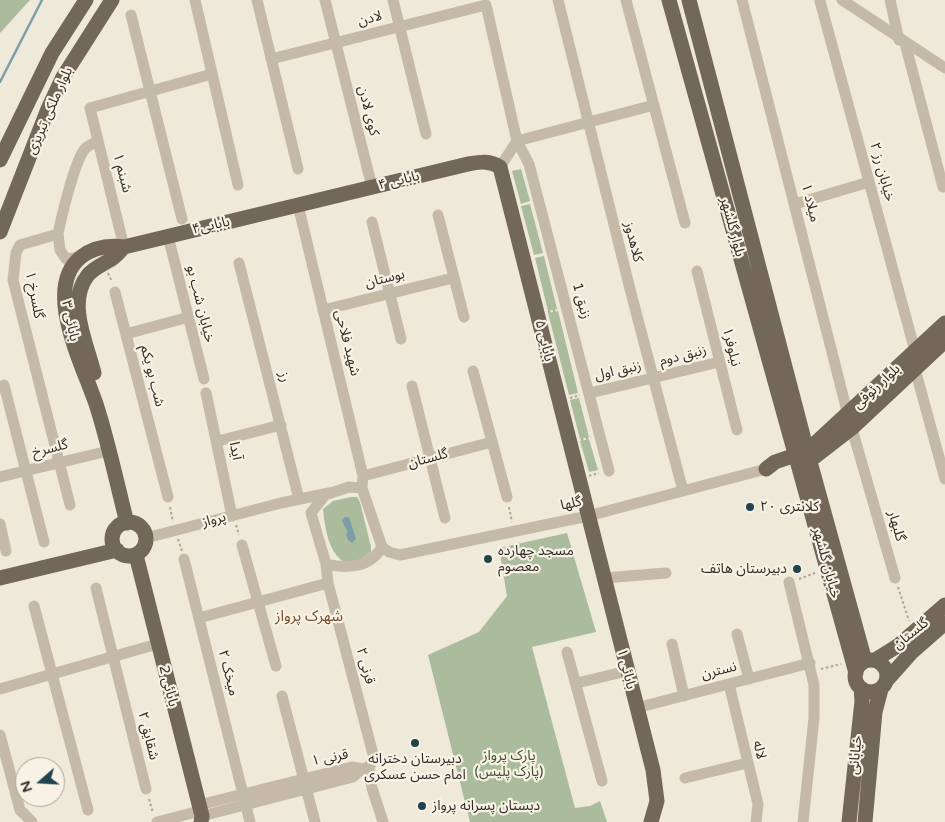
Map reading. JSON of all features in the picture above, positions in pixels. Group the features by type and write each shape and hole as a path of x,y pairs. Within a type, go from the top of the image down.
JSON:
{"main road":[{"name":"بلوار ملکى تبریزى","path":"0,160 52,53 86,0"},
{"name":"بلوار ملکى تبریزى","path":"1,230 48,109 64,77 112,0"},
{"name":"بلوار گلشهر","path":"669,0 802,458"},
{"name":"بلوار گلشهر","path":"689,0 802,458"},
{"path":"0,149 10,136"},
{"name":"بابایی ۴","path":"298,205 483,161 494,163 500,167"},
{"name":"۵ بابایی","path":"500,167 588,516"},
{"name":"بابایی۴","path":"124,247 298,205"},
{"path":"81,257 89,251 112,245 124,247"},
{"name":"بابائی ۳","path":"97,407 94,372 81,324 78,302 80,288 87,276 97,265 112,260 124,247"},
{"name":"بابائی ۳","path":"81,257 74,263 67,277 64,293 76,349 97,407 127,522"},
{"name":"بلوار رئوفی","path":"850,421 915,351 945,323"},
{"name":"بلوار رئوفی","path":"766,469 775,462 802,458 915,369 945,341"},
{"name":"خیابان گلشهر","path":"802,458 828,569 862,669"},
{"name":"خیابان گلشهر","path":"802,458 862,669"},
{"name":"بابائی ۱","path":"588,516 653,770 657,801 651,822"},
{"path":"127,522 142,528 146,538 143,548 136,555 126,556 115,546 118,527 127,522"},
{"path":"0,568 115,546"},
{"path":"0,578 115,546"},
{"name":"بابائی 2","path":"136,555 201,815"},
{"name":"گلستان","path":"862,669 913,633 945,605"},
{"name":"گلستان","path":"884,685 911,653 945,623"},
{"path":"884,666 884,685 870,692 862,669 884,666"},
{"name":"خیابانی","path":"849,822 862,701 862,669"},
{"name":"خیابانی","path":"864,822 875,712 884,685"}],"street":[{"path":"195,0 238,185"},
{"path":"257,0 298,169"},
{"name":"کوی لادن","path":"325,0 372,187"},
{"path":"393,0 426,134"},
{"name":"کلاهدوز","path":"558,0 653,379 683,490"},
{"path":"626,0 685,223"},
{"name":"میلاد ۱","path":"742,0 850,421"},
{"path":"842,0 945,68"},
{"path":"890,0 944,187"},
{"name":"خیابان رز ۲","path":"820,1 915,351"},
{"name":"لادن","path":"271,59 486,4 517,141"},
{"path":"131,15 182,219"},
{"path":"150,91 212,74"},
{"name":"شبنم ۱","path":"124,247 90,108 150,91"},
{"path":"500,167 517,141 654,105"},
{"path":"81,257 66,259 60,250 58,234 60,220 84,149 98,141"},
{"name":"زنبق 1","path":"517,141 528,164 590,393 609,471"},
{"path":"795,204 869,182"},
{"name":"شهید فلاحی","path":"298,205 364,476 362,488"},
{"path":"438,215 464,317"},
{"path":"372,222 401,339"},
{"name":"گلسرخ ۱","path":"58,234 20,245 16,253 13,280 60,463"},
{"name":"خیابان شب بو","path":"168,236 204,379"},
{"name":"رز","path":"239,263 299,499"},
{"name":"نیلوفر۱","path":"697,271 737,430"},
{"name":"بوستان","path":"323,310 454,278"},
{"name":"شب بو یکم","path":"115,292 168,498"},
{"path":"126,334 189,317"},
{"name":"زنبق دوم","path":"653,379 719,362"},
{"path":"915,369 945,479"},
{"path":"473,371 507,497"},
{"name":"زنبق اول","path":"590,393 653,379"},
{"path":"4,385 44,542"},
{"path":"412,386 445,518"},
{"name":"آیدا","path":"206,394 218,441 232,516"},
{"name":"گلبهار","path":"850,421 895,578"},
{"path":"218,441 281,425"},
{"name":"گلستان","path":"364,476 492,442"},
{"name":"گلسرخ","path":"0,477 108,451"},
{"path":"60,463 70,505"},
{"name":"گلها","path":"382,547 389,552 400,554 588,516 766,469"},
{"path":"349,487 362,488 382,547 378,555 352,568 326,564 310,513 331,492 349,487"},
{"name":"پرواز","path":"146,538 331,492"},
{"name":"پرواز","path":"282,503 300,505 310,513"},
{"path":"0,524 6,551"},
{"path":"242,544 276,666"},
{"name":"میخک ۲","path":"184,559 250,822"},
{"name":"قرنی ۲","path":"326,564 328,583 374,758 366,768 383,822"},
{"path":"604,578 666,573"},
{"path":"789,582 811,667 814,718 803,822"},
{"path":"199,618 328,583"},
{"name":"شقایق ۲","path":"96,588 146,789"},
{"path":"34,606 88,810"},
{"path":"737,634 749,679"},
{"path":"0,689 157,644"},
{"path":"672,644 684,696"},
{"path":"567,652 577,683 602,781"},
{"name":"نسترن","path":"636,708 749,679 811,667"},
{"path":"577,683 627,671"},
{"name":"لاله","path":"729,684 758,804 756,822"},
{"path":"282,696 315,822"},
{"path":"0,735 20,810 32,822"},
{"path":"685,778 747,763"},
{"name":"قرنی ۱","path":"155,818 201,815 244,799 304,783 354,776 366,768"}],"path":[{"path":"105,262 115,292"},
{"path":"538,315 567,308"},
{"path":"559,401 590,393"},
{"path":"570,442 600,435"},
{"path":"579,478 609,471"},
{"path":"507,497 514,531"},
{"path":"168,498 184,559"},
{"path":"232,516 242,544"},
{"path":"789,582 828,569"},
{"path":"895,578 913,633"},
{"path":"811,667 862,669"},
{"path":"146,789 155,818"}],"green space":[{"path":"0,0 30,0 0,33"},
{"path":"521,169 530,201 521,204 512,171"},
{"path":"530,204 543,253 534,255 521,206"},
{"path":"544,256 557,309 548,311 535,258"},
{"path":"558,311 578,393 569,395 548,313"},
{"path":"579,398 589,437 580,439 570,400"},
{"path":"589,439 598,470 589,472 580,441"},
{"path":"357,497 360,502 371,552 362,559 346,563 340,559 331,547 326,532 323,509 333,501"},
{"name":"پارک پرواز (پارک پلیس)","path":"567,533 596,632 532,647 575,808 590,806 600,801 607,822 470,822 428,655 479,632 507,596 499,548"}],"water":[{"path":"345,517 349,517 356,539 352,543 348,540 346,534 348,532 342,521"}],"waterway":[{"path":"0,82 42,0"}],"place":[{"name":"کلانتری ۲۰","path":"750,507"},
{"name":"مسجد چهارده معصوم","path":"488,559"},
{"name":"دبیرستان هاتف","path":"797,569"},
{"name":"دبیرستان دخترانه امام حسن عسکری","path":"415,743"},
{"name":"دبستان پسرانه پرواز","path":"422,806"}],"district":[{"name":"شهرک پرواز","path":"309,617"}]}
